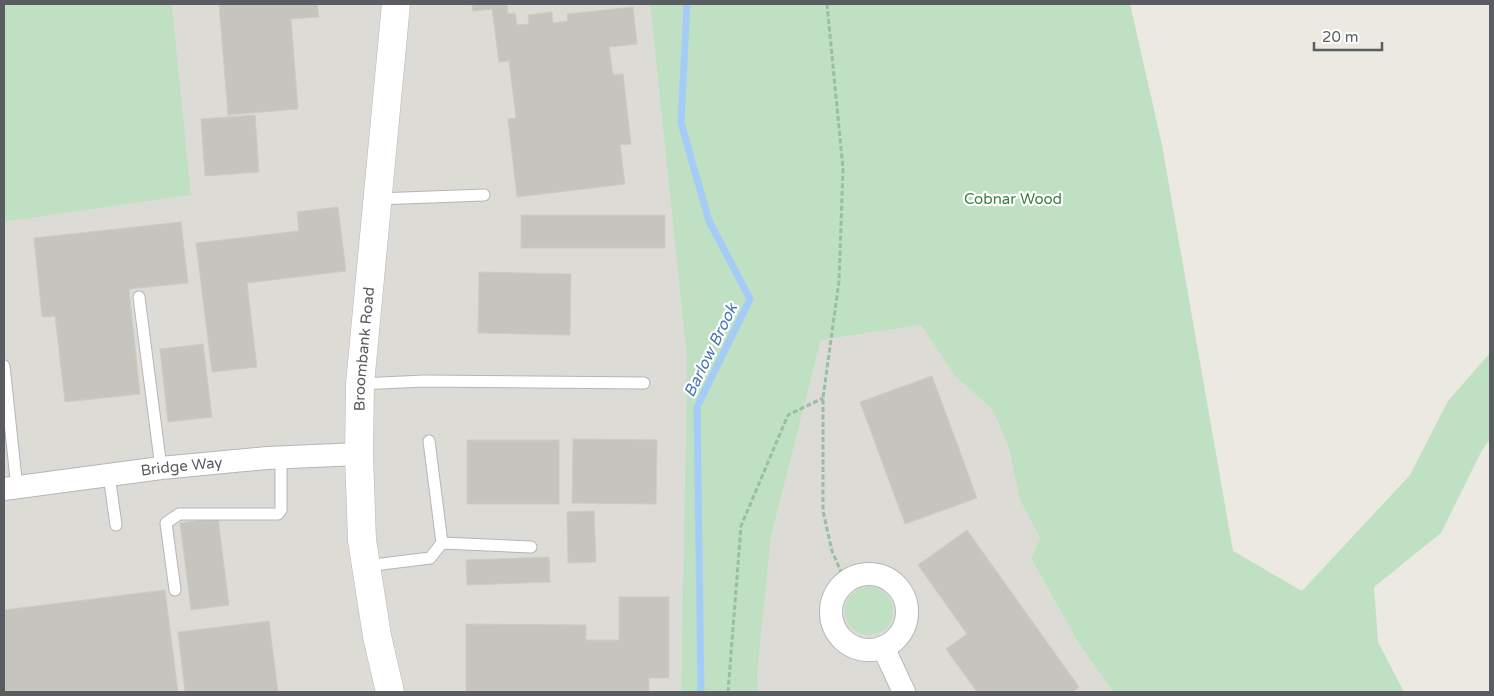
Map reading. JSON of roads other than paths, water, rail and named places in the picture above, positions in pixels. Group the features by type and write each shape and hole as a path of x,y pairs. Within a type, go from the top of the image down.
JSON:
{"street":[{"name":"Broombank Road","path":"390,692 377,636 362,540 359,454 360,384 396,4"},
{"name":"Bridge Way","path":"10,489 161,468 281,457 359,454"},
{"path":"870,573 882,575 894,582 902,592 907,605 907,618 903,630 883,648 859,649 848,644 839,636 833,625 830,613 832,601 837,590 845,581 857,575 870,573"},
{"path":"883,648 904,692"}],"lane":[{"path":"377,199 484,195"},
{"path":"139,297 161,468"},
{"path":"4,366 10,489"},
{"path":"360,384 424,381 644,383"},
{"path":"366,566 430,558 442,543 429,441"},
{"path":"176,590 166,523 179,514 278,514 282,510 281,457"},
{"path":"109,475 116,525"},
{"path":"442,543 531,546"}],"waterway":[{"name":"Barlow Brook","path":"687,4 681,123 709,221 750,299 697,407 701,692"}],"park label":[{"name":"Cobnar Wood","path":"1013,199"}]}
